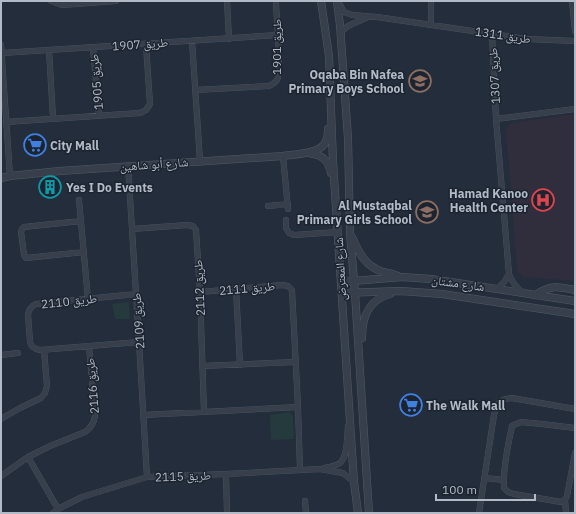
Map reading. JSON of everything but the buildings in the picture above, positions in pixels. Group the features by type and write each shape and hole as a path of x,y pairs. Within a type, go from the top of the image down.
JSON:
{"street":[{"path":"52,1 62,5 116,1"},
{"path":"227,1 229,39"},
{"name":"طريق 1901","path":"195,90 269,86 276,81 279,74 276,1"},
{"name":"شارع المعترض","path":"321,1 329,56 333,162 349,415 358,513"},
{"name":"شارع المعترض","path":"338,1 348,138 350,233 369,513"},
{"name":"طريق 1311","path":"338,1 344,12 352,15 527,39 575,41"},
{"path":"431,1 432,25"},
{"path":"572,1 575,31"},
{"path":"340,32 348,26 369,17"},
{"name":"طريق 1307","path":"492,33 496,119 509,274 516,287 524,293"},
{"name":"طريق 1907","path":"2,53 146,45 278,35"},
{"path":"192,41 200,161"},
{"path":"1,45 10,176"},
{"name":"طريق 1905","path":"6,122 143,112 149,107 150,100 146,45"},
{"name":"طريق 1905","path":"93,47 99,116"},
{"path":"49,50 53,118"},
{"name":"شارع أبو شاهين","path":"1,178 60,170 283,156 308,153 322,148 326,142 328,134 330,90"},
{"name":"طريق 1307","path":"496,119 575,109"},
{"name":"شارع أبو شاهين","path":"308,153 323,157 327,162 330,168 336,197"},
{"path":"268,206 288,206 283,156"},
{"name":"طريق 2109","path":"128,166 146,477"},
{"path":"79,200 88,299"},
{"path":"286,220 286,228 289,233 294,235 338,232"},
{"path":"81,221 24,227 21,230 24,255 26,258 84,252"},
{"name":"طريق 2112","path":"132,229 187,224 195,228 200,292 204,412"},
{"path":"350,233 362,257 369,264 382,272 402,277"},
{"path":"497,288 505,281 509,274"},
{"name":"شارع مشتان","path":"341,282 402,277 431,278 575,301"},
{"name":"طريق 2111","path":"200,292 282,285 288,286 293,293 300,470"},
{"path":"535,295 549,288 557,287 575,290"},
{"path":"236,289 240,365"},
{"path":"359,368 362,356 362,324 366,312 373,303 381,297 401,291"},
{"name":"شارع مشتان","path":"342,293 401,291 442,294 575,314"},
{"name":"طريق 2110","path":"44,350 36,350 31,345 28,314 30,308 36,304 136,294"},
{"path":"1,419 41,398 45,393 47,386 44,350 139,342"},
{"name":"طريق 2116","path":"1,476 28,457 50,446 85,432 92,426 96,416 89,346"},
{"path":"1,355 18,353"},
{"path":"202,366 295,362"},
{"path":"479,513 494,415 498,404 502,400 512,398 575,409"},
{"path":"143,415 298,407"},
{"name":"طريق 2115","path":"52,513 82,497 146,477 320,469 331,467 338,464 343,459 346,452 349,415"},
{"path":"565,500 561,502 514,494 508,492 504,488 509,439 512,426 521,422 575,428"},
{"path":"566,513 565,500 575,454"},
{"path":"28,457 58,509"},
{"name":"طريق 2115","path":"320,469 343,473 354,482"},
{"path":"226,474 228,513"},
{"path":"484,478 504,480"},
{"path":"306,501 306,513"}],"shaded area":[{"name":"Hamad Kanoo Health Center","path":"575,114 575,281 523,277 517,271 506,129 511,123"}],"green space":[{"path":"129,302 130,319 115,319 112,304"},
{"path":"289,412 293,415 294,439 271,440 270,415"}],"place":[{"name":"Oqaba Bin Nafea Primary Boys School","path":"420,81"},
{"name":"City Mall","path":"35,145"},
{"name":"Yes I Do Events","path":"50,187"},
{"name":"Hamad Kanoo Health Center","path":"543,200"},
{"name":"Al Mustaqbal Primary Girls School","path":"427,212"},
{"name":"The Walk Mall","path":"411,405"}]}
